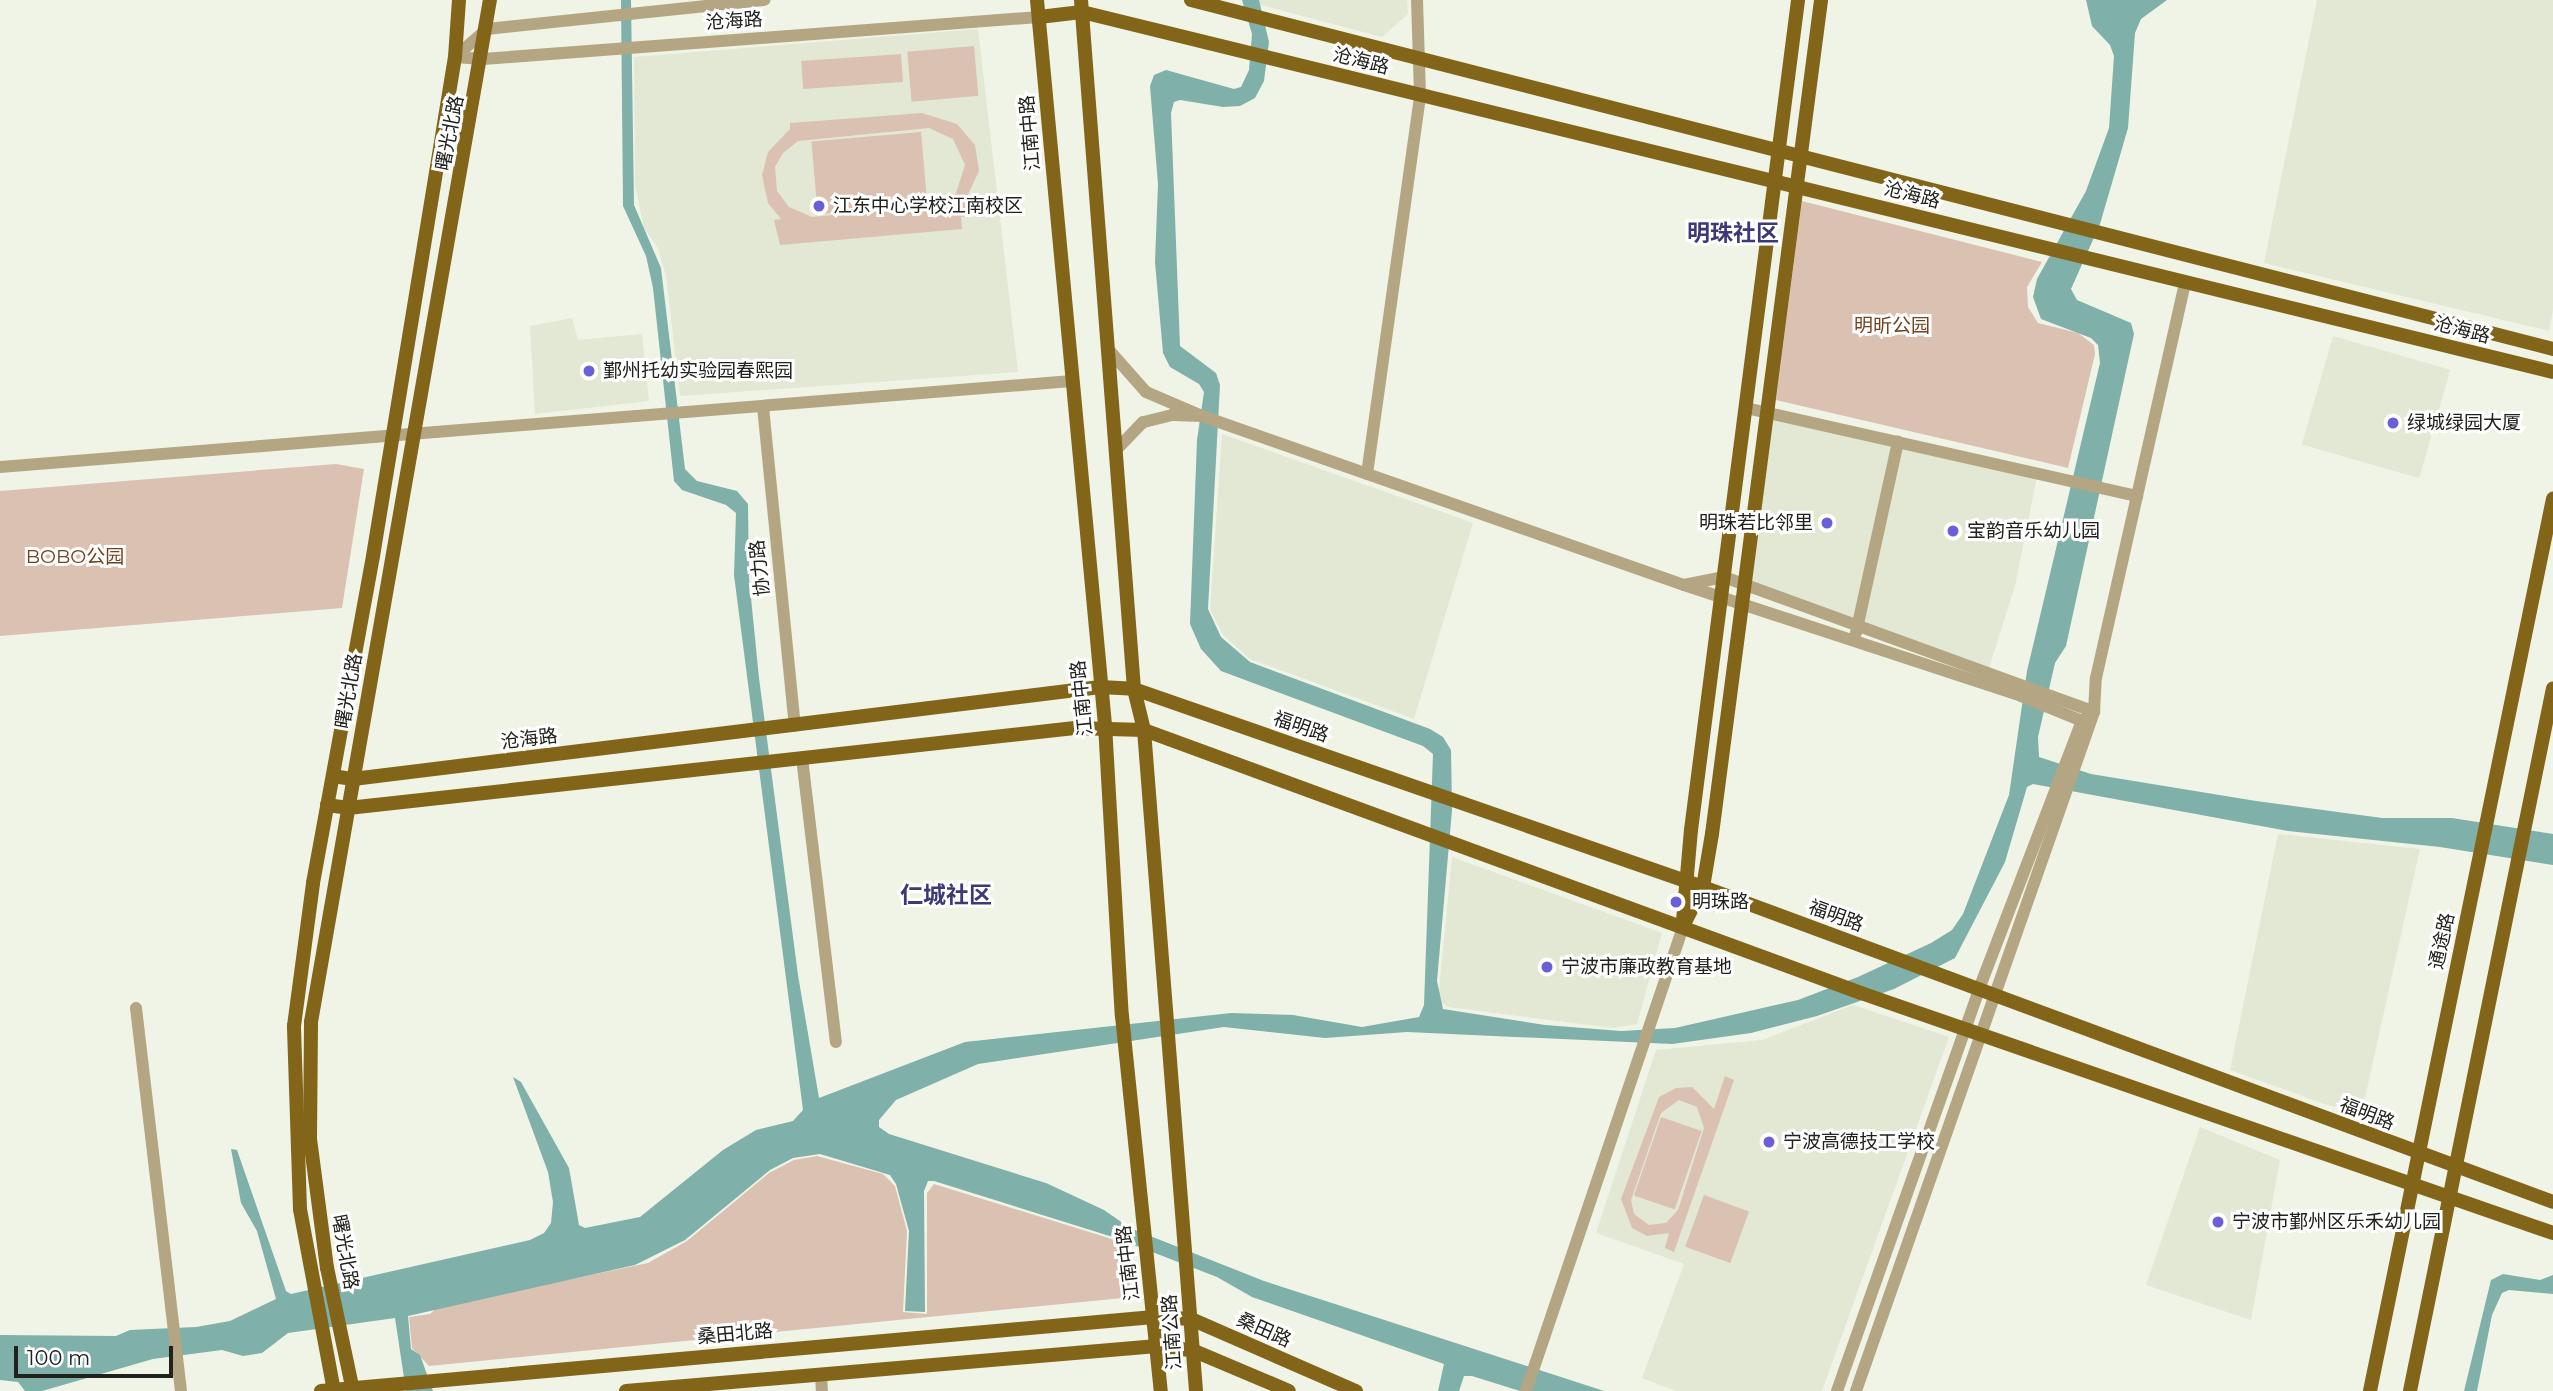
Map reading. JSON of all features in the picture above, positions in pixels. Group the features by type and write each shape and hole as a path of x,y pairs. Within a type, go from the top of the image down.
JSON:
{"main road":[{"name":"曙光北路","path":"329,1391 323,1338 309,1274 300,1209 294,1026 327,805 455,57 459,0"},
{"name":"曙光北路","path":"352,1389 327,1268 310,1139 307,1079 311,1022 413,436 483,59 490,0"},
{"name":"江南中路","path":"1037,0 1105,725 1122,1016 1161,1391"},
{"name":"沧海路","path":"1191,0 1420,61 2553,349"},
{"path":"1683,926 1685,881 1798,0"},
{"path":"1683,926 1703,887 1821,0"},
{"name":"沧海路","path":"1039,17 1081,6 1420,95 2553,372"},
{"path":"1081,6 1134,690 1144,730"},
{"name":"通途路","path":"2370,1391 2410,1182 2553,499"},
{"name":"福明路","path":"795,725 1100,687 1134,690 1703,887 2547,1200"},
{"path":"2410,1391 2553,688"},
{"name":"沧海路","path":"333,776 353,779 795,725"},
{"path":"327,805 348,808 1105,725 1144,730 1964,1030 2547,1231"},
{"name":"江南公路","path":"1144,730 1163,1009 1196,1391"},
{"name":"桑田路","path":"1154,1317 1191,1319 1356,1391"},
{"name":"桑田北路","path":"329,1391 1154,1317"},
{"path":"626,1391 1157,1346 1192,1350 1289,1391"}],"street":[{"name":"沧海路","path":"487,29 764,0"},
{"path":"1367,474 1420,95 1417,0"},
{"name":"沧海路","path":"455,57 483,59 1039,17"},
{"path":"455,57 487,29"},
{"path":"1856,1391 1980,1035 2056,806 2095,712 2096,678 2185,282"},
{"path":"1108,349 1146,392 1202,416 1684,586 2022,691"},
{"path":"0,467 413,436 1072,381"},
{"name":"协力路","path":"762,407 795,725"},
{"path":"1746,408 2137,496"},
{"path":"1115,450 1143,422 1172,415 1202,416"},
{"path":"1854,640 1898,442"},
{"path":"1684,586 1724,577 1857,625 2063,706 2095,712"},
{"path":"2063,706 2082,721"},
{"path":"2072,762 2082,721 2095,712"},
{"path":"802,758 836,1042"},
{"path":"1837,1391 1979,989 2056,806"},
{"path":"1526,1391 1683,926"},
{"path":"136,1008 181,1391"},
{"path":"821,1374 822,1391"}],"shaded area":[{"path":"1242,0 1407,0 1408,14 1382,37"},
{"path":"2317,0 2553,0 2553,310 2549,331 2264,263"},
{"name":"江东中心学校江南校区","path":"978,29 1018,372 680,396 666,276 658,248 644,228 635,185 634,57"},
{"name":"鄞州托幼实验园春熙园","path":"572,318 578,340 642,334 649,401 535,414 530,326"},
{"path":"2333,336 2450,370 2419,478 2302,445"},
{"path":"1769,415 1893,444 1855,620 1750,581"},
{"path":"1222,434 1473,523 1414,719 1250,659 1223,635 1210,609"},
{"name":"宝韵音乐幼儿园","path":"1900,444 2037,477 2015,586 1989,668 1859,623"},
{"path":"2278,834 2420,849 2365,1098 2333,1107 2230,1070"},
{"name":"宁波市廉政教育基地","path":"1452,857 1662,933 1637,1024 1613,1028 1448,1007 1438,1000"},
{"name":"宁波高德技工学校","path":"1853,1005 1949,1037 1822,1391 1676,1391 1642,1378 1684,1264 1596,1233 1656,1050 1762,1040"},
{"name":"宁波市鄞州区乐禾幼儿园","path":"2200,1127 2280,1160 2251,1320 2146,1285"}],"green space":[{"path":"974,46 978,96 912,102 907,52"},
{"path":"901,54 903,82 803,89 801,61"},
{"path":"922,113 957,124 975,145 979,171 964,203 984,202 986,214 961,217 962,229 780,245 774,220 781,219 768,203 762,175 768,152 790,129 790,123","holes":["929,128 953,139 965,165 956,193 938,205 812,217 789,207 777,191 775,167 783,153 798,141"]},
{"path":"921,132 927,205 818,214 811,142"},
{"name":"明昕公园","path":"1802,201 2042,262 2027,287 2028,307 2038,323 2078,333 2094,345 2095,354 2068,468 1776,400"},
{"name":"BOBO公园","path":"336,464 364,469 342,608 0,636 0,491"},
{"path":"1725,1076 1734,1080 1674,1252 1665,1248 1669,1233 1647,1236 1632,1228 1621,1199 1659,1097 1676,1088 1692,1087 1714,1109","holes":["1679,1100 1697,1107 1704,1128 1678,1210 1666,1223 1649,1225 1634,1214 1631,1200 1661,1113"]},
{"path":"1661,1117 1702,1131 1675,1209 1634,1195"},
{"path":"817,1156 883,1174 895,1186 907,1231 903,1312 927,1314 927,1193 934,1184 1115,1240 1130,1251 1130,1289 1123,1298 429,1366 412,1348 409,1317 430,1314 438,1307 648,1263 687,1241 769,1173 794,1160"},
{"path":"1704,1195 1749,1211 1730,1263 1685,1247"}],"water":[{"path":"621,0 631,0 634,205 661,268 685,469 697,481 737,491 748,504 749,578 759,678 798,975 819,1098 965,1042 1231,1013 1293,1015 1362,1027 1419,1017 1424,1005 1433,754 1423,746 1221,671 1201,649 1190,624 1197,440 1204,392 1199,384 1170,367 1163,353 1155,262 1158,184 1150,86 1154,75 1166,70 1234,89 1241,87 1249,70 1252,34 1242,0 1259,0 1269,42 1264,81 1255,98 1240,106 1223,107 1180,100 1174,102 1171,113 1180,346 1216,373 1220,385 1208,609 1221,637 1250,662 1430,729 1443,737 1451,750 1452,810 1437,981 1443,1009 1545,1025 1621,1031 1675,1028 1798,1000 1858,977 1931,943 1952,930 1963,914 2009,795 2027,671 2100,363 2098,345 2091,338 2041,319 2033,297 2037,279 2086,191 2109,128 2114,56 2110,45 2092,26 2086,0 2167,0 2141,19 2135,33 2128,128 2100,224 2071,289 2077,300 2131,323 2134,334 2066,646 2055,663 2038,737 2039,757 2091,774 2256,801 2382,818 2452,818 2553,834 2553,865 2440,847 2288,831 2033,784 2027,787 2005,862 1955,958 1894,989 1817,1016 1751,1033 1672,1044 1407,1032 1325,1038 1224,1027 978,1064 896,1100 879,1120 879,1127 889,1134 1046,1183 1104,1210 1130,1228 1264,1281 1604,1391 1520,1391 1464,1376 1459,1391 1438,1391 1444,1364 1252,1297 1217,1277 1116,1238 934,1181 928,1181 924,1191 925,1312 905,1311 909,1231 896,1184 890,1175 820,1154 793,1158 770,1170 685,1240 635,1265 408,1316 411,1349 420,1355 433,1391 406,1391 395,1318 288,1333 262,1353 243,1356 222,1350 153,1359 42,1391 25,1391 18,1382 0,1380 0,1335 116,1336 130,1330 196,1327 230,1321 276,1299 257,1231 241,1203 231,1149 237,1150 286,1291 291,1294 530,1240 544,1233 551,1223 553,1202 548,1172 513,1077 521,1082 569,1168 579,1225 585,1228 640,1217 723,1150 756,1130 793,1121 803,1110 734,575 736,513 726,505 682,490 674,481 653,288 646,256 623,206"},
{"path":"2503,1274 2540,1280 2553,1275 2553,1294 2509,1290 2502,1293 2492,1315 2477,1391 2464,1391 2491,1280"}],"place":[{"name":"江东中心学校江南校区","path":"819,206"},
{"name":"鄞州托幼实验园春熙园","path":"589,371"},
{"name":"绿城绿园大厦","path":"2393,423"},
{"name":"明珠若比邻里","path":"1827,523"},
{"name":"宝韵音乐幼儿园","path":"1953,531"},
{"name":"明珠路","path":"1676,902"},
{"name":"宁波市廉政教育基地","path":"1547,967"},
{"name":"宁波高德技工学校","path":"1769,1142"},
{"name":"宁波市鄞州区乐禾幼儿园","path":"2218,1222"}],"district":[{"name":"明珠社区","path":"1733,233"},
{"name":"仁城社区","path":"946,895"}]}
